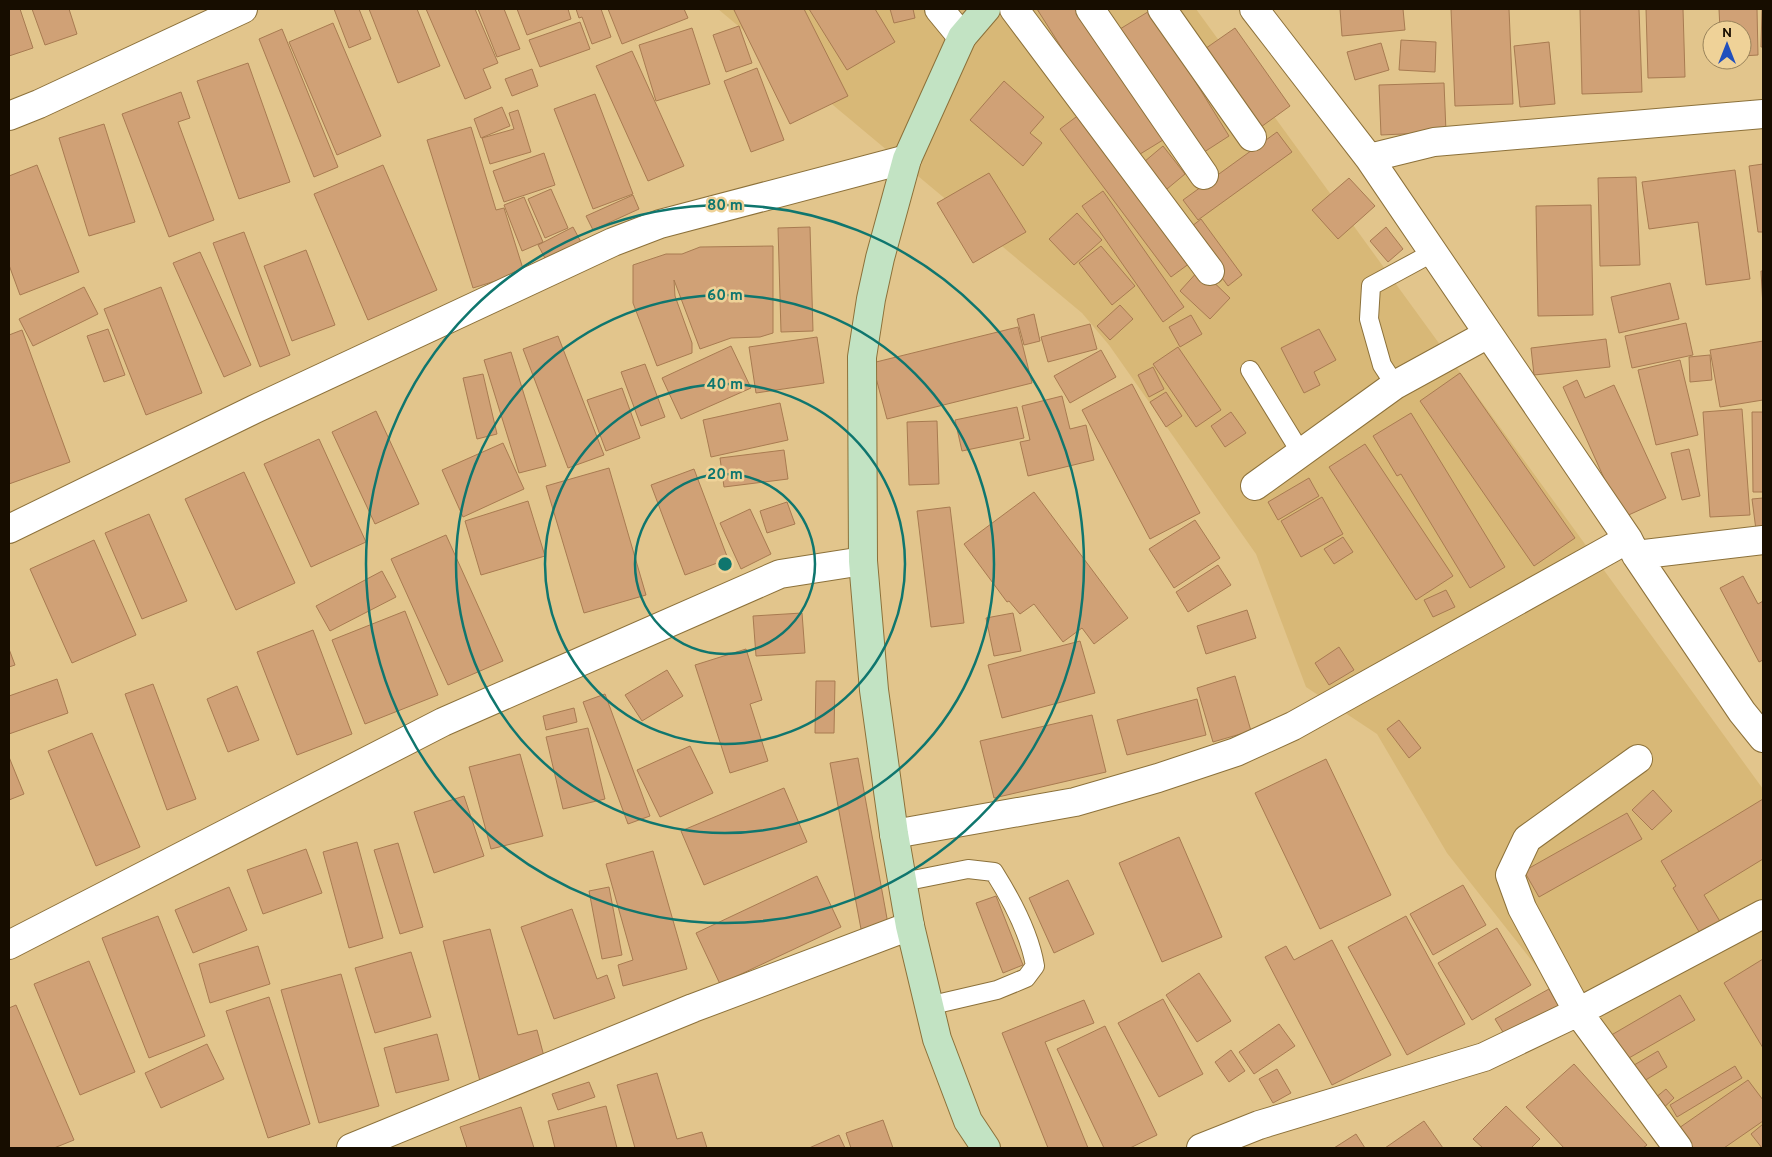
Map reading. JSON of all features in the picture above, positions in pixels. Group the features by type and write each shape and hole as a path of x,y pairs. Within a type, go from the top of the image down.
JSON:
{"street":[{"path":"9,116 39,104 243,9"},
{"path":"939,9 962,37"},
{"path":"986,9 962,37 907,159 880,258 871,299 862,357 863,561 874,690 894,834 904,882 910,926 937,1039 968,1121 986,1148"},
{"path":"1014,9 1210,271"},
{"path":"1090,9 1204,175"},
{"path":"1162,9 1252,137"},
{"path":"1254,9 1369,158 1742,712 1763,738"},
{"path":"1369,158 1434,142 1763,114"},
{"path":"9,529 255,409 613,242 660,224 907,159"},
{"path":"1255,486 1396,385 1488,334"},
{"path":"894,834 1075,802 1236,752 1293,726 1632,547 1763,540"},
{"path":"9,945 443,722 780,574 863,561"},
{"path":"1638,759 1526,839 1510,875 1522,908 1578,1012 1678,1148"},
{"path":"1201,1148 1259,1125 1484,1057 1578,1012 1763,914"},
{"path":"351,1148 693,1008 910,926"}],"lane":[{"path":"1396,385 1382,365 1369,319 1371,286 1432,253"},
{"path":"1250,370 1301,453"},
{"path":"904,882 968,869 994,872 1006,891 1032,953 1034,966 1026,978 997,990 928,1006"}],"shaded area":[{"path":"718,9 1196,9 1763,789 1763,1148 1677,1148 1447,853 1377,734 1306,687 1256,554 1109,345 1082,313"}],"building":[{"path":"9,9 20,9 33,48 9,56"},
{"path":"32,9 69,9 77,34 45,45"},
{"path":"334,9 359,9 371,39 349,48"},
{"path":"369,9 417,9 440,66 398,83"},
{"path":"426,9 475,9 498,63 483,69 491,88 465,99"},
{"path":"478,9 504,9 520,49 497,57"},
{"path":"517,9 568,9 571,19 527,35"},
{"path":"576,9 601,9 611,37 592,44 582,17 579,18"},
{"path":"608,9 684,9 688,18 622,44"},
{"path":"804,9 848,96 790,124 734,10"},
{"path":"809,9 875,9 895,42 847,70"},
{"path":"890,9 913,9 915,18 894,23"},
{"path":"1037,9 1079,9 1163,140 1132,159"},
{"path":"1340,9 1403,9 1405,30 1342,36"},
{"path":"1451,9 1509,9 1513,104 1455,106"},
{"path":"1580,9 1639,9 1642,92 1582,94"},
{"path":"1646,9 1683,9 1685,77 1648,78"},
{"path":"1719,9 1757,9 1758,55 1752,55 1752,20 1720,20"},
{"path":"1762,9 1763,47 1761,47"},
{"path":"1151,10 1229,136 1198,156 1120,29"},
{"path":"580,22 590,49 540,67 529,40"},
{"path":"333,23 381,136 337,155 289,42"},
{"path":"739,26 752,63 726,72 713,35"},
{"path":"692,28 710,84 656,101 639,45"},
{"path":"1235,28 1290,106 1254,132 1199,53"},
{"path":"282,29 338,167 314,177 259,39"},
{"path":"1401,40 1436,42 1435,72 1399,70"},
{"path":"1549,42 1555,104 1520,107 1514,46"},
{"path":"1381,43 1389,70 1355,80 1347,52"},
{"path":"632,51 684,166 648,181 596,66"},
{"path":"248,63 290,182 239,199 197,81"},
{"path":"757,68 784,140 751,152 724,81"},
{"path":"532,69 538,86 512,96 505,79"},
{"path":"1004,81 1044,117 1030,133 1042,143 1023,166 970,120"},
{"path":"1444,83 1446,132 1381,135 1379,85"},
{"path":"181,92 190,118 178,122 214,220 169,237 122,114"},
{"path":"595,94 633,194 593,209 554,109"},
{"path":"502,107 510,126 481,138 474,119"},
{"path":"518,110 531,152 490,164 482,138 514,129 509,113"},
{"path":"1080,114 1190,263 1171,277 1060,129"},
{"path":"104,124 135,222 89,236 59,138"},
{"path":"471,127 496,210 504,208 524,272 473,288 427,140"},
{"path":"1277,132 1292,152 1198,220 1183,200"},
{"path":"1163,146 1185,174 1161,194 1138,167"},
{"path":"544,153 555,185 504,202 493,171"},
{"path":"1763,164 1763,232 1758,232 1749,166"},
{"path":"37,165 79,272 20,295 9,265 9,176"},
{"path":"383,165 437,290 368,320 314,194"},
{"path":"1735,170 1750,279 1706,285 1698,222 1649,229 1642,182"},
{"path":"989,173 1026,232 973,263 937,203"},
{"path":"1636,177 1640,265 1600,266 1598,178"},
{"path":"1349,178 1375,206 1338,239 1312,210"},
{"path":"551,189 568,228 545,238 528,199"},
{"path":"1103,191 1184,307 1163,322 1082,206"},
{"path":"633,195 639,209 593,230 586,216"},
{"path":"524,197 543,242 522,251 504,205"},
{"path":"1591,205 1593,315 1538,316 1536,206"},
{"path":"1077,213 1102,240 1074,265 1049,239"},
{"path":"1201,219 1242,275 1228,286 1187,230"},
{"path":"573,227 582,244 547,262 538,245"},
{"path":"810,227 813,331 781,332 778,228"},
{"path":"1386,227 1403,249 1388,262 1370,241"},
{"path":"244,232 290,355 260,367 213,243"},
{"path":"773,246 773,333 760,337 731,338 700,349 674,280 675,296 692,343 692,353 657,366 633,303 633,265 666,254 682,254 700,247"},
{"path":"1101,246 1135,286 1112,305 1079,263"},
{"path":"306,250 335,325 292,341 264,266"},
{"path":"200,252 251,365 224,377 173,263"},
{"path":"1200,269 1230,298 1210,319 1180,291"},
{"path":"1761,271 1763,271 1763,307"},
{"path":"1670,283 1679,319 1619,333 1611,297"},
{"path":"84,287 98,314 33,346 19,319"},
{"path":"161,287 202,393 146,415 104,309"},
{"path":"1120,305 1133,319 1110,340 1097,326"},
{"path":"1034,314 1040,341 1024,345 1017,319"},
{"path":"1191,315 1202,334 1180,347 1169,327"},
{"path":"1686,323 1693,355 1632,368 1625,336"},
{"path":"1090,324 1097,349 1048,362 1041,337"},
{"path":"1018,327 1032,383 887,419 872,363"},
{"path":"108,329 125,375 104,382 87,336"},
{"path":"1319,329 1336,360 1314,372 1320,385 1304,393 1281,348"},
{"path":"22,330 70,462 9,484 9,335"},
{"path":"558,336 604,455 568,468 523,349"},
{"path":"817,337 824,383 756,393 749,347"},
{"path":"1606,339 1610,367 1534,375 1531,348"},
{"path":"1763,341 1763,400 1720,407 1710,350"},
{"path":"731,346 751,388 681,419 662,378"},
{"path":"1178,347 1221,410 1196,427 1153,364"},
{"path":"1101,350 1116,377 1070,403 1054,376"},
{"path":"511,352 546,466 519,473 484,360"},
{"path":"1710,355 1712,380 1690,382 1689,357"},
{"path":"1680,360 1698,435 1656,445 1638,370"},
{"path":"645,364 665,417 641,426 621,372"},
{"path":"1153,367 1164,389 1149,397 1138,375"},
{"path":"1460,373 1575,538 1534,566 1420,401"},
{"path":"483,374 497,434 477,439 463,378"},
{"path":"1577,380 1585,398 1614,385 1666,498 1622,518 1563,387"},
{"path":"1132,384 1200,513 1150,539 1082,410"},
{"path":"622,388 640,438 606,451 587,400"},
{"path":"1166,392 1182,416 1166,427 1150,402"},
{"path":"1062,396 1070,429 1086,425 1094,460 1028,476 1020,442 1030,440 1022,406"},
{"path":"780,403 788,440 711,457 703,420"},
{"path":"1017,407 1024,438 962,451 955,420"},
{"path":"1742,409 1750,515 1710,517 1703,412"},
{"path":"376,411 419,504 375,524 332,432"},
{"path":"1231,412 1246,433 1225,447 1211,426"},
{"path":"1752,412 1763,412 1763,492 1753,492"},
{"path":"1411,413 1505,567 1470,588 1401,474 1397,476 1373,436"},
{"path":"937,421 939,484 909,485 907,422"},
{"path":"319,439 366,542 311,567 264,464"},
{"path":"503,443 524,489 463,517 442,470"},
{"path":"1365,444 1453,576 1416,600 1329,467"},
{"path":"1689,449 1700,496 1682,500 1671,453"},
{"path":"784,450 788,479 724,487 720,458"},
{"path":"609,468 646,595 584,613 546,486"},
{"path":"694,469 728,559 685,575 651,485"},
{"path":"244,472 295,583 236,610 185,499"},
{"path":"1309,478 1319,496 1278,520 1268,502"},
{"path":"1034,492 1128,618 1094,644 1082,628 1063,642 1034,604 1020,614 1009,601 1007,602 964,544"},
{"path":"1322,497 1343,534 1301,557 1281,521"},
{"path":"1763,498 1763,529 1756,530 1752,499"},
{"path":"528,501 545,556 481,575 465,521"},
{"path":"787,502 795,524 767,533 760,511"},
{"path":"950,507 964,623 931,627 917,511"},
{"path":"750,509 771,554 741,569 720,523"},
{"path":"149,514 187,601 142,619 105,533"},
{"path":"1195,520 1220,558 1174,588 1149,549"},
{"path":"446,535 503,661 448,685 391,559"},
{"path":"1343,537 1353,552 1334,564 1324,549"},
{"path":"94,540 136,635 72,663 30,569"},
{"path":"1218,565 1231,585 1188,612 1176,592"},
{"path":"382,571 396,597 330,631 316,606"},
{"path":"1743,576 1758,604 1763,601 1763,660 1759,662 1720,588"},
{"path":"1446,590 1455,607 1433,617 1424,600"},
{"path":"1247,610 1256,638 1206,654 1197,626"},
{"path":"405,611 438,695 365,724 332,640"},
{"path":"802,613 805,653 756,656 753,616"},
{"path":"1013,613 1021,651 994,656 986,618"},
{"path":"313,630 352,734 297,755 257,652"},
{"path":"1080,641 1095,693 1002,718 988,665"},
{"path":"1339,647 1354,670 1329,685 1315,663"},
{"path":"9,649 15,665 9,667"},
{"path":"746,649 762,700 750,704 768,761 730,773 695,665"},
{"path":"667,670 683,696 642,721 625,695"},
{"path":"1235,676 1251,731 1213,742 1197,688"},
{"path":"57,679 68,713 9,734 9,696"},
{"path":"816,681 835,681 834,733 815,733"},
{"path":"153,684 196,799 167,810 125,694"},
{"path":"237,686 259,740 228,752 207,699"},
{"path":"605,694 650,816 628,824 583,702"},
{"path":"1197,699 1206,735 1127,755 1117,720"},
{"path":"574,708 577,722 546,730 543,716"},
{"path":"1092,715 1106,772 994,798 980,741"},
{"path":"1399,720 1421,748 1409,758 1387,729"},
{"path":"588,728 605,799 563,809 546,737"},
{"path":"92,733 140,847 96,866 48,751"},
{"path":"690,746 713,793 660,817 637,770"},
{"path":"520,754 543,836 491,849 469,767"},
{"path":"9,757 24,794 9,800"},
{"path":"858,758 888,924 861,929 830,763"},
{"path":"1326,759 1391,895 1320,929 1255,793"},
{"path":"784,788 807,842 704,885 681,831"},
{"path":"1653,790 1672,811 1652,830 1632,810"},
{"path":"464,796 484,856 434,873 414,812"},
{"path":"1763,799 1763,859 1704,895 1721,923 1701,935 1673,888 1676,886 1661,861"},
{"path":"1627,813 1642,839 1539,897 1524,871"},
{"path":"1179,837 1222,937 1162,962 1119,863"},
{"path":"357,842 383,938 349,948 323,852"},
{"path":"398,843 423,927 400,934 374,850"},
{"path":"306,849 322,893 263,914 247,870"},
{"path":"653,851 687,969 623,986 618,965 633,960 606,864"},
{"path":"817,876 841,927 720,984 696,933"},
{"path":"1068,880 1094,934 1054,953 1029,898"},
{"path":"1463,885 1486,925 1433,955 1410,914"},
{"path":"229,887 247,930 193,953 175,910"},
{"path":"609,887 622,955 602,959 589,891"},
{"path":"996,896 1023,965 1003,973 976,903"},
{"path":"572,909 597,979 607,975 615,998 554,1019 521,927"},
{"path":"158,916 205,1036 149,1058 102,938"},
{"path":"1406,916 1465,1024 1407,1055 1348,947"},
{"path":"1497,928 1531,985 1472,1020 1438,963"},
{"path":"490,929 518,1035 537,1030 546,1064 480,1081 443,941"},
{"path":"1332,940 1391,1055 1332,1085 1265,957 1286,946 1294,960"},
{"path":"258,946 270,984 210,1003 199,964"},
{"path":"411,952 431,1017 375,1033 355,968"},
{"path":"1763,959 1763,1048 1724,983"},
{"path":"89,961 135,1072 80,1095 34,984"},
{"path":"1199,973 1231,1021 1197,1042 1166,995"},
{"path":"341,974 379,1106 319,1123 281,990"},
{"path":"1549,989 1560,1008 1506,1037 1495,1019"},
{"path":"1680,995 1695,1020 1622,1062 1608,1037"},
{"path":"269,997 310,1124 268,1138 226,1011"},
{"path":"1163,999 1203,1074 1159,1097 1118,1023"},
{"path":"1084,1000 1094,1023 1045,1042 1088,1148 1048,1148 1002,1033"},
{"path":"16,1005 74,1140 54,1148 9,1148 9,1008"},
{"path":"1279,1024 1295,1046 1254,1074 1239,1052"},
{"path":"1105,1026 1157,1135 1130,1148 1104,1148 1057,1049"},
{"path":"437,1034 449,1080 396,1093 384,1048"},
{"path":"207,1044 224,1079 161,1108 145,1073"},
{"path":"1231,1050 1245,1071 1229,1082 1215,1062"},
{"path":"1658,1051 1667,1067 1639,1084 1629,1068"},
{"path":"1574,1064 1647,1145 1643,1148 1564,1148 1526,1107"},
{"path":"1735,1066 1742,1078 1677,1117 1670,1105"},
{"path":"1277,1069 1291,1093 1273,1103 1259,1079"},
{"path":"657,1073 677,1139 702,1132 707,1148 635,1148 617,1085"},
{"path":"1748,1080 1763,1100 1763,1121 1724,1148 1693,1148 1679,1128"},
{"path":"589,1082 595,1097 558,1110 552,1094"},
{"path":"1666,1089 1674,1098 1658,1113 1649,1103"},
{"path":"606,1106 617,1148 555,1148 548,1121"},
{"path":"1506,1106 1540,1139 1531,1148 1483,1148 1473,1139"},
{"path":"521,1107 534,1148 467,1148 460,1127"},
{"path":"883,1120 893,1148 851,1148 846,1133"},
{"path":"1424,1121 1443,1148 1385,1148"},
{"path":"1763,1124 1763,1147 1762,1148 1751,1134"},
{"path":"1356,1134 1365,1148 1334,1148"},
{"path":"839,1135 845,1148 809,1148"}]}
